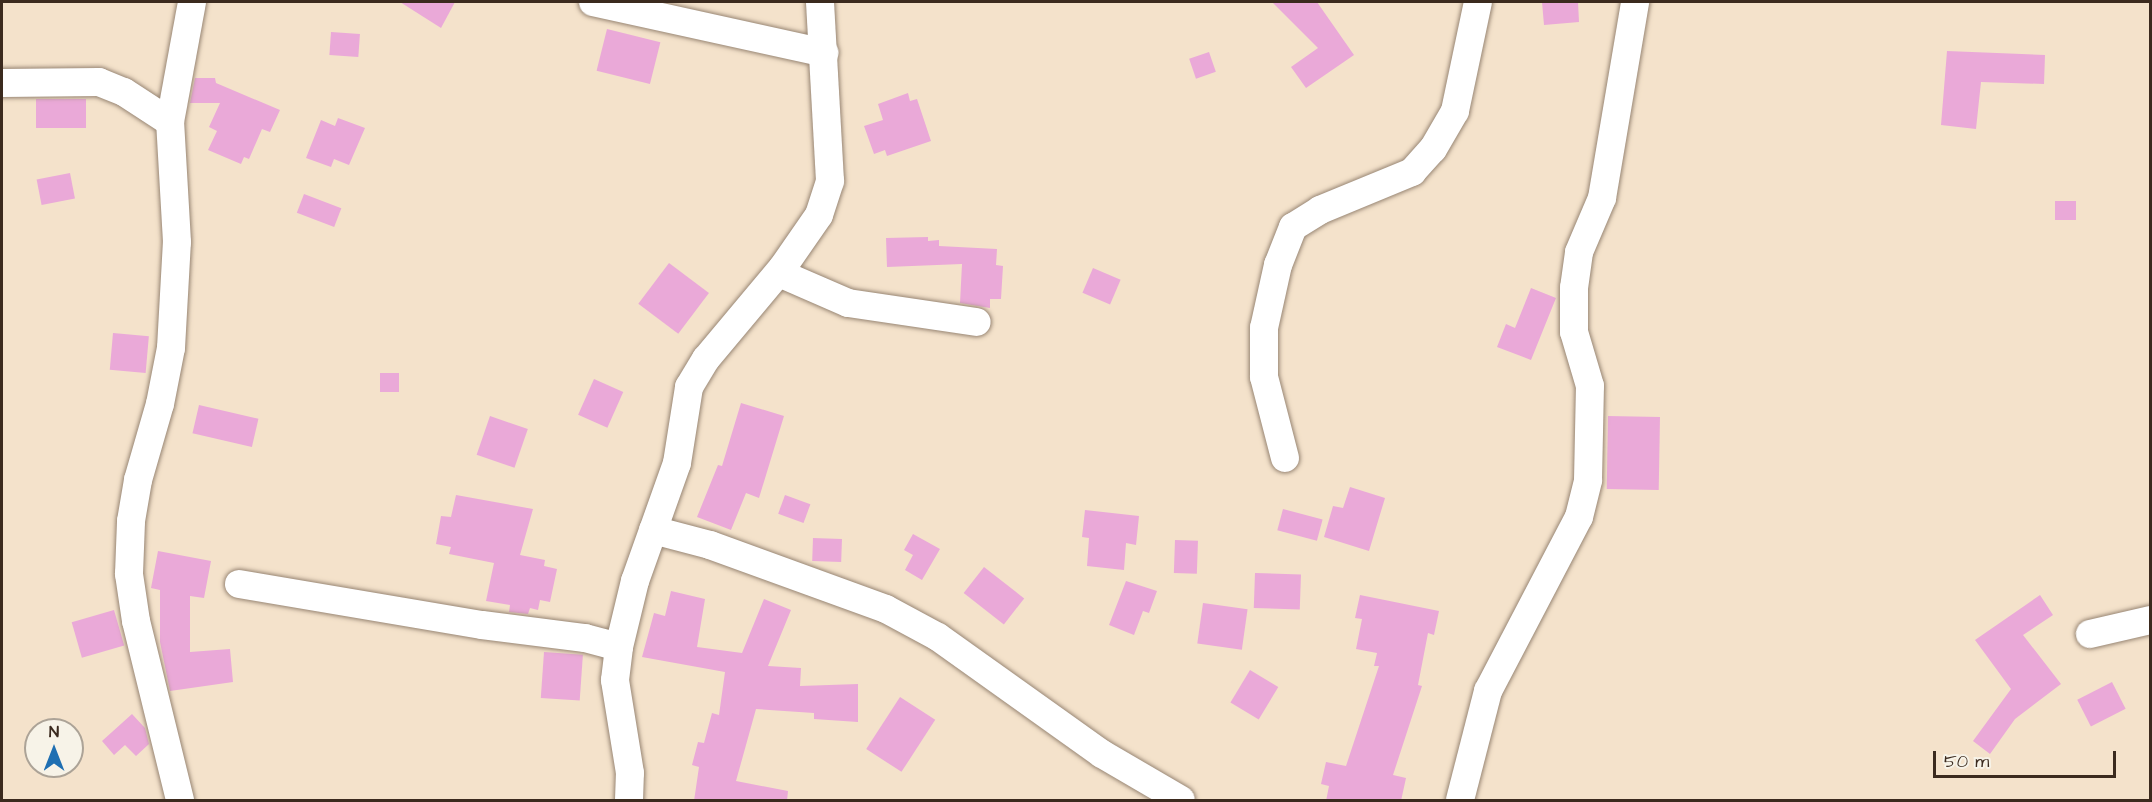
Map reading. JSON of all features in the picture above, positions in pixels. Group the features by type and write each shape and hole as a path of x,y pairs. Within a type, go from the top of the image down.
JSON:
{"street":[{"path":"180,801 136,621 129,574 136,490 171,348 177,242 170,122 192,2"},
{"path":"593,2 824,53"},
{"path":"629,801 630,773 615,680 619,647 635,581 677,463 685,400 695,374 779,273 819,215 830,181 820,2"},
{"path":"1285,458 1264,377 1264,328 1278,264 1293,227 1320,210 1412,172 1433,149 1455,111 1478,2"},
{"path":"1460,801 1488,691 1580,517 1586,489 1590,386 1574,332 1574,288 1579,252 1602,198 1635,2"},
{"path":"2,83 99,82 132,96 170,122"},
{"path":"779,273 848,303 977,322"},
{"path":"653,530 710,545 886,609 938,637 1102,754 1180,801"},
{"path":"239,584 482,625 585,638 619,647"},
{"path":"2090,634 2151,620"}],"building":[{"path":"400,2 455,2 441,28"},
{"path":"1272,2 1317,2 1354,55 1306,88 1291,67 1318,48"},
{"path":"1542,2 1578,2 1579,22 1544,25"},
{"path":"607,29 660,42 650,84 597,71"},
{"path":"331,32 360,34 358,57 329,55"},
{"path":"1947,51 2045,55 2044,84 1981,82 1976,129 1941,125"},
{"path":"1209,52 1216,72 1196,79 1189,59"},
{"path":"195,78 215,78 216,83 280,110 270,132 262,129 249,159 244,157 241,164 208,150 217,131 209,127 220,103 190,103"},
{"path":"908,93 910,101 917,99 931,141 887,156 885,150 874,154 864,126 883,120 878,104"},
{"path":"36,99 86,99 86,128 36,128"},
{"path":"338,118 365,128 349,165 334,159 331,167 306,158 321,120 335,126"},
{"path":"70,173 75,199 42,205 37,179"},
{"path":"304,194 341,208 334,227 297,213"},
{"path":"2055,201 2076,201 2076,220 2055,220"},
{"path":"928,237 928,241 939,240 939,246 997,249 996,265 1003,266 1001,299 990,299 990,308 960,303 962,264 887,267 886,238"},
{"path":"669,263 709,293 678,334 638,304"},
{"path":"1093,268 1121,280 1110,305 1082,293"},
{"path":"1531,288 1556,298 1531,360 1497,347 1506,324 1515,328"},
{"path":"113,333 149,336 146,373 110,370"},
{"path":"380,373 399,373 399,392 380,392"},
{"path":"594,379 623,392 607,428 578,415"},
{"path":"741,403 784,416 759,498 746,493 731,530 697,517 718,465 722,466"},
{"path":"199,405 258,419 252,447 192,433"},
{"path":"490,416 528,429 514,468 477,455"},
{"path":"1608,416 1660,417 1659,490 1607,489"},
{"path":"1350,487 1385,498 1369,551 1324,537 1333,506 1343,508"},
{"path":"456,495 533,509 520,555 545,560 544,566 557,569 550,602 540,600 538,610 530,608 528,614 509,612 510,605 486,601 494,563 449,554 451,547 436,544 441,516 451,517"},
{"path":"785,495 810,504 804,523 778,514"},
{"path":"1283,509 1323,520 1317,541 1277,530"},
{"path":"1085,510 1139,516 1136,545 1126,543 1124,570 1087,566 1089,538 1082,537"},
{"path":"913,534 940,549 922,580 905,570 913,555 904,550"},
{"path":"813,538 842,539 841,562 812,561"},
{"path":"1175,540 1198,541 1197,574 1174,573"},
{"path":"158,551 211,561 204,598 190,596 190,652 230,649 233,682 170,691 160,642 160,590 151,588"},
{"path":"984,567 1024,598 1004,624 964,593"},
{"path":"1255,573 1301,575 1300,610 1254,608"},
{"path":"1126,581 1157,591 1149,613 1143,611 1134,635 1109,625"},
{"path":"671,591 705,599 697,647 742,653 764,599 791,610 768,666 801,668 800,686 858,684 858,722 814,719 814,713 756,709 736,781 788,791 787,801 694,801 699,767 692,765 698,742 704,743 712,713 719,715 725,672 642,657 654,613 665,616"},
{"path":"1360,595 1439,611 1434,635 1428,633 1418,685 1422,686 1393,775 1406,778 1401,801 1326,801 1329,786 1321,784 1326,762 1346,766 1379,666 1374,666 1377,653 1356,649 1362,619 1355,618"},
{"path":"2040,595 2053,615 2023,635 2061,684 2015,719 1990,754 1973,741 2011,689 1975,640"},
{"path":"1203,603 1248,609 1242,650 1197,644"},
{"path":"114,610 124,646 82,658 72,622"},
{"path":"544,652 583,655 580,701 541,698"},
{"path":"1250,670 1278,687 1259,720 1230,703"},
{"path":"2112,682 2126,709 2091,726 2077,700"},
{"path":"900,697 935,720 901,772 866,749"},
{"path":"132,714 145,728 149,744 136,756 125,745 114,755 102,741"}]}
